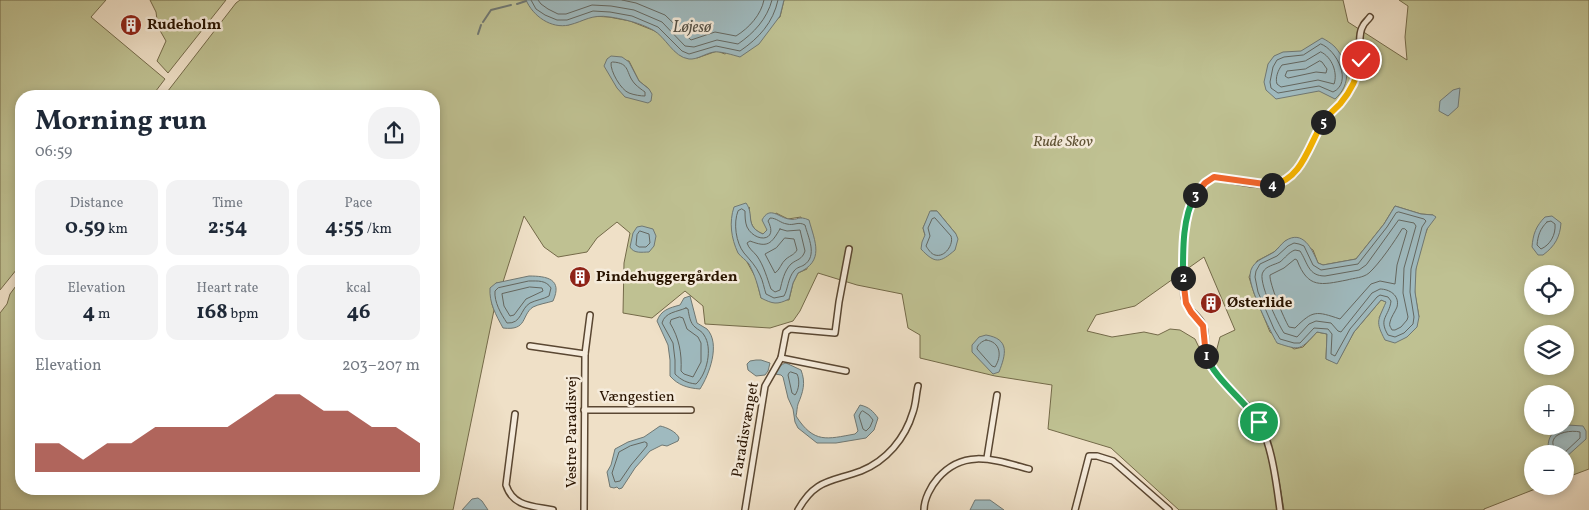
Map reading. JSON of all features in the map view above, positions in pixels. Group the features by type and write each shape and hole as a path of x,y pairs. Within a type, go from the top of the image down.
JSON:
{"street":[{"path":"1280,510 1276,480 1265,434 1252,412 1216,373 1208,361 1205,352 1203,326 1186,303 1183,252 1186,225 1191,203 1197,191 1214,177 1274,185 1290,178 1299,168 1325,118 1341,103 1355,81 1361,60 1360,32 1362,26 1370,18"},
{"name":"Paradisvænget","path":"745,510 765,386 781,358 786,332 790,329 835,333 849,250"},
{"name":"Vestre Paradisvej","path":"584,510 585,354 590,315"},
{"name":"Vestre Paradisvej","path":"530,346 585,354"},
{"path":"781,358 846,370"},
{"path":"798,510 804,498 816,487 825,482 862,470 877,462 891,451 902,438 909,424 914,411 918,386"},
{"path":"987,458 996,395"},
{"name":"Vængestien","path":"584,410 691,410"},
{"path":"515,414 506,485 509,493 513,499 520,503 553,510"},
{"path":"1075,510 1089,456 1097,456 1113,461 1168,510"},
{"path":"924,510 928,494 934,482 944,472 964,460 987,458 1029,469"}],"green space":[{"path":"0,0 106,0 91,17 165,79 157,90 15,90 15,271 0,290"},
{"path":"150,0 226,0 168,73 157,61 166,41 158,27 156,12"},
{"name":"Rude Skov","path":"240,0 526,0 568,25 593,16 630,21 655,31 697,58 717,51 725,54 780,17 784,0 1343,0 1348,22 1407,60 1405,37 1408,6 1399,0 1589,0 1589,469 1574,475 1574,445 1524,445 1524,493 1484,510 1284,510 1279,480 1262,421 1210,360 1215,356 1220,337 1235,330 1204,257 1135,306 1096,315 1087,331 1112,337 1144,332 1158,335 1170,329 1180,330 1195,339 1214,375 1257,423 1263,435 1273,478 1277,510 1179,510 1111,448 1048,429 1052,385 995,376 920,358 920,335 908,328 902,294 857,285 818,273 800,311 793,321 770,328 705,324 703,306 685,291 652,318 623,313 624,263 630,233 617,222 597,238 587,252 558,257 544,247 524,216 503,282 496,283 492,304 494,310 453,510 0,510 0,313 7,304 10,294 15,287 15,495 440,495 440,90 169,90","holes":["607,59 629,61 639,81 649,89","1395,206 1421,214 1433,215 1422,243 1415,274 1415,294 1419,317 1379,318 1387,302 1381,300 1354,332 1337,363 1326,359 1327,334 1317,332 1303,347 1294,349 1270,332 1249,277 1257,261 1274,252 1285,241 1293,238 1313,250 1318,263 1323,265 1356,259 1384,224","749,207 750,220 753,227 763,234 776,213 788,219 801,217 807,269 798,273 793,283 789,300 761,298 756,278 747,262","931,211 937,211 956,234 925,235 923,228"]}],"water":[{"name":"Løjesø","path":"526,0 784,0 780,16 759,44 740,57 717,52 689,59 678,55 658,33 637,23 598,16 569,25 556,25 538,16"},
{"path":"1322,38 1340,53 1346,67 1347,73 1344,87 1335,99 1319,91 1276,99 1266,90 1264,82 1268,64 1274,56 1283,52 1301,51"},
{"path":"611,56 622,57 629,62 639,81 652,94 651,101 648,103 625,97 617,88 604,66 607,59"},
{"path":"1460,88 1458,107 1448,116 1439,111 1440,101 1453,90"},
{"path":"746,203 749,207 752,224 757,231 763,234 767,230 762,220 768,213 789,219 802,218 809,220 815,243 815,257 812,263 798,273 789,299 785,301 775,303 761,298 751,268 738,253 731,230 732,213 734,207"},
{"path":"1395,206 1436,217 1427,229 1416,269 1415,292 1419,317 1417,327 1407,337 1395,343 1385,340 1379,321 1386,302 1381,300 1354,332 1337,364 1326,359 1327,334 1317,332 1303,346 1296,348 1277,343 1265,320 1253,289 1250,275 1255,263 1274,252 1285,241 1297,237 1306,242 1318,263 1323,265 1356,259 1384,224"},
{"path":"930,211 937,211 958,239 955,250 938,260 930,257 921,249 925,235 923,228"},
{"path":"1552,216 1561,223 1558,237 1554,245 1547,252 1543,255 1538,255 1532,247 1534,234 1545,217"},
{"path":"642,226 653,229 656,236 654,246 649,252 636,252 630,247 633,233 637,227"},
{"path":"529,276 547,278 555,283 556,294 553,301 533,307 529,310 523,322 517,327 503,328 492,304 490,288 496,283"},
{"path":"690,296 697,323 707,329 713,343 710,368 700,389 683,386 670,376 668,345 657,321 663,312 680,305 684,298"},
{"path":"986,335 999,340 1004,348 999,372 993,374 972,352 972,345 979,337"},
{"path":"756,360 770,363 765,375 756,376 748,370 747,364 750,361"},
{"path":"786,363 801,370 803,387 796,416 809,431 815,435 829,438 855,434 858,431 854,415 860,405 866,407 878,418 874,430 866,438 836,443 817,443 798,428 783,377 775,374 782,364"},
{"path":"1574,425 1583,426 1586,431 1586,439 1574,450 1574,445 1548,445 1551,436 1574,435"},
{"path":"660,426 676,434 679,438 678,441 667,446 662,445 650,451 635,468 622,488 610,487 607,472 615,449 644,437"},
{"path":"478,498 488,510 462,510 472,499"},
{"path":"975,500 990,500 1004,510 970,510"}],"waterway":[{"path":"517,4 526,1"},
{"path":"483,22 491,10 511,5"},
{"path":"478,34 481,25"}],"place":[{"name":"Rudeholm","path":"131,25"},
{"name":"Pindehuggergården","path":"580,277"},
{"name":"Østerlide","path":"1211,303"}],"route":[{"path":"1259,422 1216,373 1208,361 1205,352 1203,326 1186,303 1184,296 1183,252 1191,203 1197,191 1214,177 1264,185 1274,185 1290,178 1299,168 1325,118 1341,103 1349,92 1359,71 1361,60"}]}
